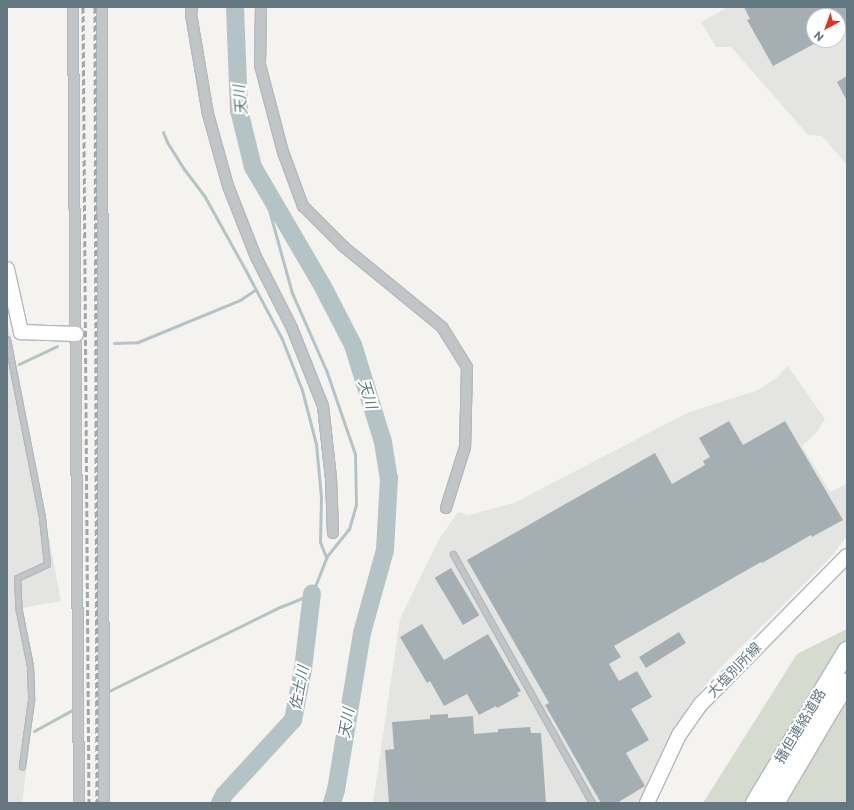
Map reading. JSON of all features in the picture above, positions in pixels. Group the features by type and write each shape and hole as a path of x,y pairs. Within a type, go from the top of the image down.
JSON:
{"highway":[{"name":"播但連絡道路","path":"755,803 847,651"},
{"name":"播但連絡道路","path":"775,803 847,683"}],"main road":[{"path":"7,270 21,332 76,334"},
{"name":"大塩別所線","path":"647,803 679,735 700,706 847,556"}],"street":[{"path":"73,7 78,803"},
{"path":"102,7 104,803"},
{"path":"192,7 191,14 208,114 228,186 256,257 292,328 323,406 332,478 333,533"},
{"path":"261,7 260,65 283,152 303,206 344,247 442,327 467,367 465,447 446,508"}],"lane":[{"path":"7,339 42,518 47,564 17,578 19,611 30,666 32,700 22,766"},
{"path":"453,554 592,803"}],"shaded area":[{"path":"728,7 847,7 847,165 822,136 808,135 731,47 716,47 701,22"},
{"path":"7,319 61,601 22,608 34,664 36,695 22,803 7,803"},
{"path":"788,366 825,419 817,432 802,446 830,492 847,484 847,536 831,557 719,669 689,705 638,803 373,803 400,619 439,539 458,512 469,515 514,503 687,413 758,390 776,378"},
{"path":"847,629 847,803 703,803 797,654"}],"building":[{"path":"744,7 847,7 846,27 846,8 806,8 807,48 773,66 747,20 750,19"},
{"path":"847,76 847,101 837,82"},
{"path":"729,421 743,445 785,421 843,520 812,537 811,535 762,563 761,562 614,646 621,657 609,664 619,681 637,671 652,697 631,709 649,740 626,753 645,786 617,803 601,803 545,705 549,703 467,560 655,453 672,484 705,465 703,461 710,457 699,438"},
{"path":"451,568 479,615 463,625 435,578"},
{"path":"422,624 444,660 488,634 521,691 517,693 519,696 497,708 496,706 479,715 467,694 444,706 430,681 427,683 400,637"},
{"path":"679,632 686,643 646,668 639,657"},
{"path":"448,714 448,718 473,716 474,734 498,732 498,729 530,727 531,733 541,733 546,803 389,803 385,750 394,749 392,722 430,719 430,715"}],"waterway":[{"name":"天川","path":"235,7 239,110 253,167 322,285 353,345 383,442 389,478 385,550 362,633 336,790 332,803"},
{"path":"163,132 167,142 184,169 205,197 246,271 282,339 302,390 316,444 321,497 320,542 326,557"},
{"path":"109,691 280,607 312,594 327,556 349,529 356,505 355,454 326,370 292,293 261,181"},
{"path":"114,343 138,342 240,300 255,290"},
{"path":"19,364 57,346"},
{"name":"佐土川","path":"220,803 224,795 293,720 303,669 312,594"},
{"path":"34,731 74,709"}],"railway":[{"path":"83,7 89,803"},
{"path":"95,7 97,803"}]}
